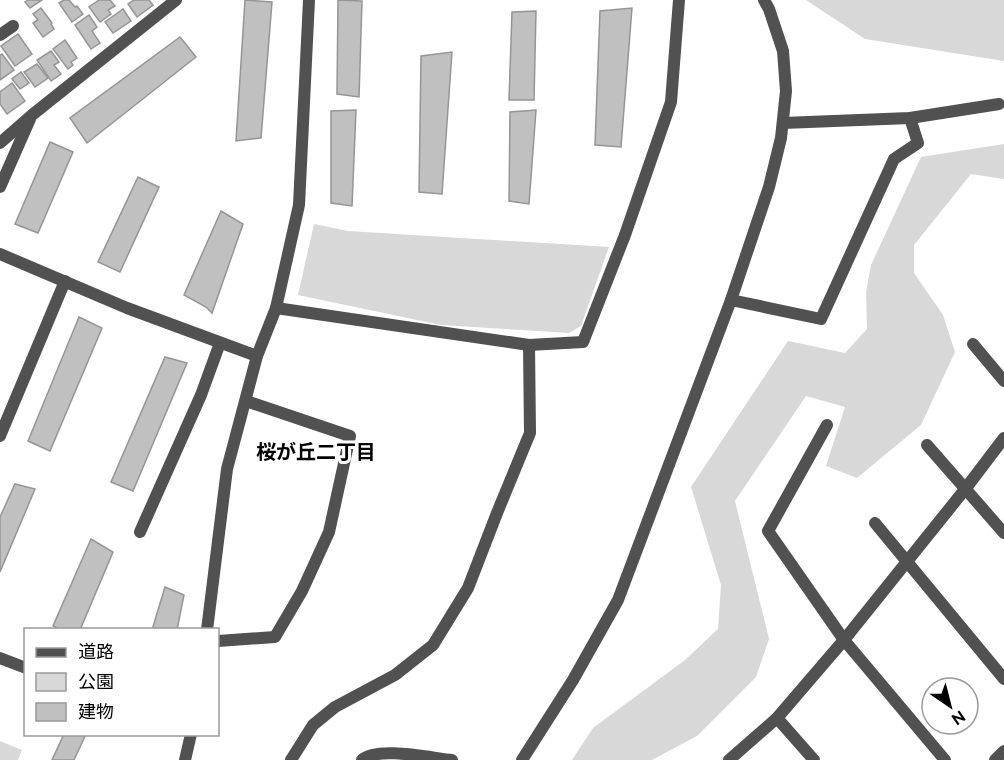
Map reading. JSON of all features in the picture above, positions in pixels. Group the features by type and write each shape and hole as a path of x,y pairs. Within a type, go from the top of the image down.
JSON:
{"street":[{"path":"0,143 176,0"},
{"path":"207,628 227,469 257,356 276,308 299,205 309,0"},
{"path":"276,308 529,345 583,342 625,236 671,102 679,0"},
{"path":"522,760 573,680 618,600 731,300 769,187 781,138 786,91 783,51 764,0"},
{"path":"0,35 13,26"},
{"path":"783,123 910,118 999,104"},
{"path":"0,187 32,116"},
{"path":"731,300 821,319 894,159 918,143 910,118"},
{"path":"0,254 127,308 257,356"},
{"path":"0,436 65,281"},
{"path":"140,532 201,395 220,343"},
{"path":"973,344 1004,381"},
{"path":"291,760 313,725 335,707 395,675 433,645 468,588 530,433 529,345"},
{"path":"219,641 275,636 302,591 329,532 350,436 246,401"},
{"path":"827,425 768,531 844,640 945,760"},
{"path":"729,760 777,718 844,640 1004,438"},
{"path":"927,445 1004,532"},
{"path":"875,523 1004,678"},
{"path":"0,658 24,667"},
{"path":"777,718 814,760"},
{"path":"185,760 191,736"},
{"path":"995,760 1004,750"},
{"path":"362,760 367,755 392,753 425,759 452,760"}],"green space":[{"path":"806,0 1004,0 1004,61 865,39"},
{"path":"1004,144 1004,179 971,174 914,245 914,273 943,315 955,352 921,425 857,478 826,466 845,407 806,396 735,501 769,639 756,677 697,736 652,760 572,760 593,728 685,660 718,629 721,585 691,487 788,341 845,353 867,329 866,292 871,265 921,157"},
{"path":"314,224 348,231 609,247 581,326 569,333 441,325 298,295"},
{"path":"0,741 22,750 18,760 0,760"}],"building":[{"path":"42,0 30,8 25,2"},
{"path":"69,0 83,14 72,22 59,3"},
{"path":"99,0 110,0 115,6 108,10 111,14 100,22 89,7"},
{"path":"134,0 149,0 153,5 137,17 128,4"},
{"path":"245,0 272,2 261,138 236,141"},
{"path":"338,0 362,1 359,97 337,94"},
{"path":"41,8 54,29 43,37 33,23 38,20 33,14"},
{"path":"632,8 621,147 595,145 600,11"},
{"path":"123,9 131,21 113,33 105,22"},
{"path":"536,11 534,100 509,100 512,12"},
{"path":"89,15 97,27 92,31 100,43 91,49 75,25"},
{"path":"18,34 32,54 15,66 1,46"},
{"path":"180,37 196,57 87,143 70,118"},
{"path":"65,40 77,58 71,62 73,65 68,69 53,49"},
{"path":"51,51 59,62 54,65 61,74 51,81 37,60"},
{"path":"452,52 442,194 419,192 421,56"},
{"path":"2,54 14,70 0,80 0,55"},
{"path":"37,64 48,78 35,87 24,72"},
{"path":"21,72 29,83 20,89 12,79"},
{"path":"12,83 25,101 7,114 0,104 0,92"},
{"path":"356,110 352,206 331,203 331,111"},
{"path":"536,110 529,204 509,201 510,112"},
{"path":"50,142 73,152 38,233 15,224"},
{"path":"138,177 159,187 120,272 98,262"},
{"path":"221,211 243,224 212,313 206,307 184,295"},
{"path":"79,317 102,328 50,451 28,441"},
{"path":"165,357 187,363 133,491 111,482"},
{"path":"15,484 35,489 0,572 0,517"},
{"path":"91,539 113,552 81,628 53,626"},
{"path":"165,587 184,595 177,628 153,628"},
{"path":"63,736 85,736 74,760 52,760"}],"district":[{"name":"桜が丘二丁目","path":"316,452"}]}
